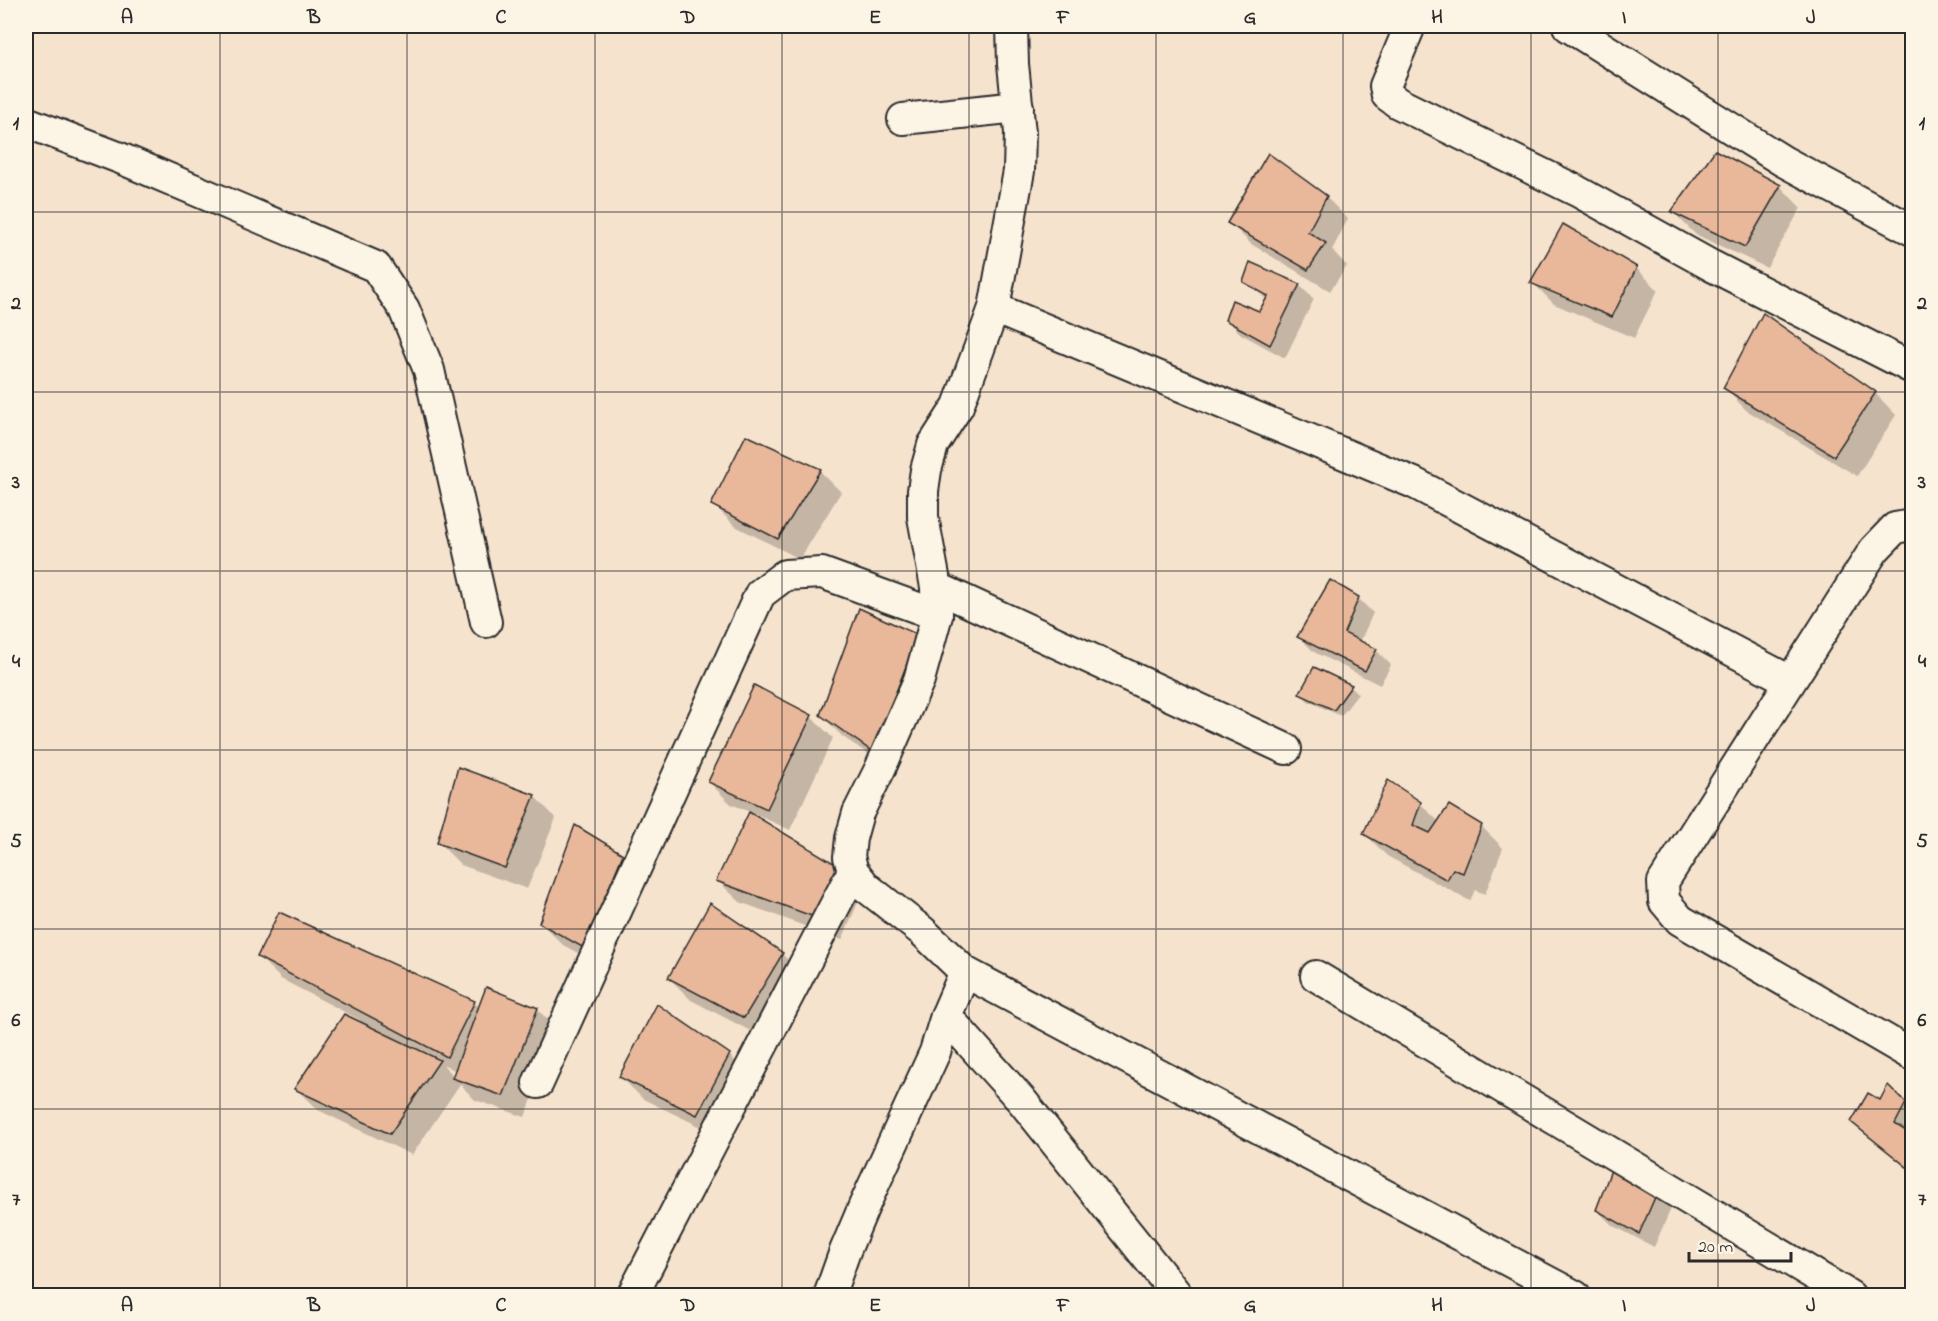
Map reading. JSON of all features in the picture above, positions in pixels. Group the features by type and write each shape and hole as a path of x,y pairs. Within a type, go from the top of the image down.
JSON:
{"street":[{"path":"1012,26 1013,64 1020,133 1019,171 994,308 957,406 933,446 926,470 922,491 924,517 937,601 919,680 858,813 851,838 849,857 853,871 866,887 922,931 965,972 1575,1296"},
{"path":"1410,26 1385,86 1387,95 1398,103 1577,191 1712,266 1912,368"},
{"path":"1568,26 1783,161 1912,230"},
{"path":"903,119 1018,107"},
{"path":"26,122 120,158 376,267 404,309 429,370 486,622"},
{"path":"994,308 1414,483 1790,681"},
{"path":"1912,525 1895,528 1874,550 1663,882 1664,901 1680,920 1912,1055"},
{"path":"538,1083 760,594 785,575 822,573 937,601 1286,748"},
{"path":"632,1296 853,871"},
{"path":"829,1296 844,1251 936,1052 946,1016 965,972"},
{"path":"1316,976 1850,1296"},
{"path":"946,1016 1023,1102 1178,1296"}],"building":[{"path":"1715,150 1781,185 1745,247 1671,212"},
{"path":"1268,153 1327,196 1308,232 1326,243 1308,270 1227,223"},
{"path":"1563,224 1637,267 1612,317 1530,283"},
{"path":"1250,262 1300,284 1270,345 1225,320 1232,300 1259,311 1268,296 1243,282"},
{"path":"1763,313 1876,392 1834,456 1723,388"},
{"path":"746,435 821,469 778,539 711,505"},
{"path":"1330,580 1359,597 1344,633 1377,649 1365,671 1297,637"},
{"path":"859,608 918,635 873,752 820,715"},
{"path":"1314,667 1352,685 1334,710 1299,694"},
{"path":"754,685 812,715 767,809 708,782"},
{"path":"458,767 535,795 505,868 437,843"},
{"path":"1388,780 1421,802 1413,825 1430,833 1449,805 1482,825 1463,873 1453,869 1447,880 1363,834"},
{"path":"749,812 842,868 820,919 716,881"},
{"path":"575,825 623,854 584,948 539,923"},
{"path":"710,903 783,953 744,1018 668,978"},
{"path":"279,912 475,1001 447,1057 257,957"},
{"path":"486,987 538,1008 503,1096 452,1078"},
{"path":"657,1004 730,1054 697,1115 619,1077"},
{"path":"344,1014 440,1060 390,1134 294,1089"},
{"path":"1888,1085 1906,1103 1895,1124 1909,1133 1912,1129 1912,1171 1851,1122 1868,1093 1880,1100"},
{"path":"1614,1162 1659,1188 1639,1234 1596,1210"}]}
